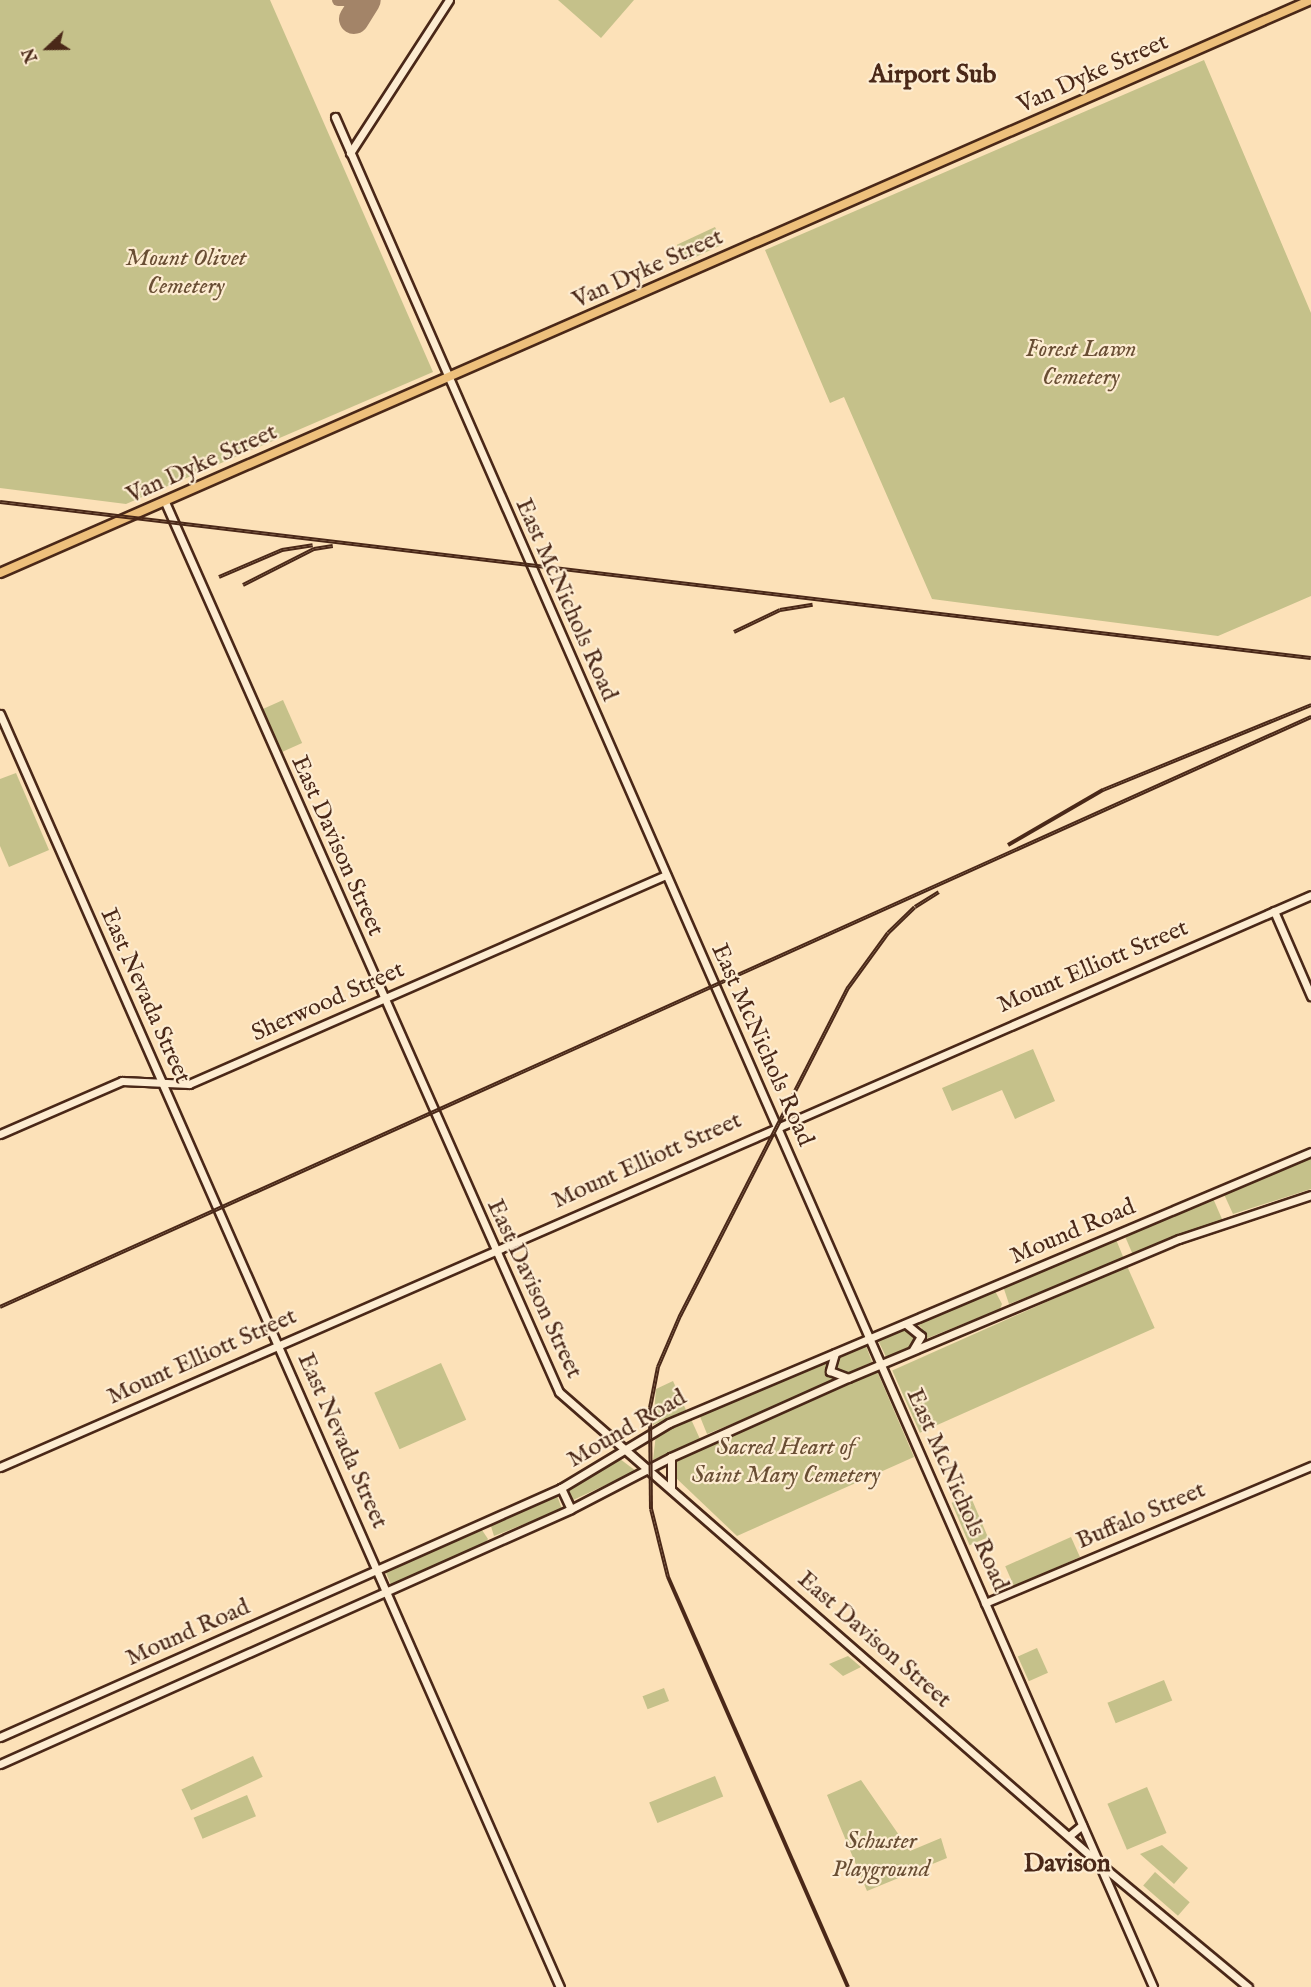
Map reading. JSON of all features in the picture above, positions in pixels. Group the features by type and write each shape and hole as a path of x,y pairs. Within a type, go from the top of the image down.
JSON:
{"main road":[{"path":"350,148 384,102 449,0"},
{"name":"Van Dyke Street","path":"0,573 1311,0"},
{"name":"East McNichols Road","path":"335,117 447,378 882,1364 1101,1865 1106,1884 1153,1987"},
{"name":"East Davison Street","path":"165,502 383,1000 559,1392 1101,1865 1248,1987"},
{"name":"East Nevada Street","path":"0,714 560,1987"},
{"name":"Sherwood Street","path":"0,1134 122,1080 189,1084 666,875"},
{"name":"Mount Elliott Street","path":"0,1467 776,1125 1311,895"},
{"path":"1274,911 1311,996"},
{"name":"Mound Road","path":"0,1737 561,1488 669,1423 1311,1152"},
{"name":"Mound Road","path":"0,1764 571,1509 671,1456 848,1378 1179,1239 1311,1195"},
{"path":"903,1324 912,1325 921,1336 911,1352"},
{"path":"835,1353 830,1371 848,1378"},
{"path":"671,1456 671,1490"},
{"name":"Buffalo Street","path":"986,1603 1311,1466"},
{"path":"561,1488 571,1509"},
{"path":"1069,1836 1082,1825"}],"green space":[{"name":"Mount Olivet Cemetery","path":"0,0 270,0 433,372 126,504 0,488"},
{"path":"558,0 634,0 601,38"},
{"name":"Forest Lawn Cemetery","path":"1204,60 1311,313 1311,596 1218,636 932,599 844,397 830,403 765,250"},
{"path":"715,227 723,244 685,262 677,245"},
{"path":"283,700 302,743 282,752 263,709"},
{"path":"16,773 49,850 9,867 0,846 0,779"},
{"path":"1033,1049 1055,1101 1015,1119 1002,1090 952,1111 942,1088"},
{"path":"1311,1154 1311,1189 1233,1214 1223,1192"},
{"path":"1212,1196 1222,1219 1133,1255 1124,1234"},
{"path":"1115,1237 1124,1259 1009,1304 1003,1286"},
{"name":"Sacred Heart of Saint Mary Cemetery","path":"1127,1266 1155,1328 920,1433 892,1371"},
{"path":"994,1289 1002,1304 1000,1309 923,1340 922,1328 914,1322"},
{"path":"905,1325 918,1334 913,1345 886,1357 877,1338"},
{"path":"865,1343 872,1362 846,1374 835,1371 834,1357"},
{"path":"826,1360 835,1382 707,1434 698,1412"},
{"path":"441,1363 466,1420 400,1449 374,1393"},
{"name":"Sacred Heart of Saint Mary Cemetery","path":"877,1371 914,1457 737,1536 675,1477 676,1460"},
{"path":"673,1381 686,1410 653,1425 656,1389"},
{"path":"690,1417 700,1439 653,1460 656,1434"},
{"path":"620,1459 636,1471 571,1501 568,1488"},
{"path":"556,1493 562,1509 494,1536 490,1523"},
{"path":"970,1495 988,1537 970,1545 952,1503"},
{"path":"480,1527 488,1539 486,1542 391,1585 385,1570"},
{"path":"1071,1537 1080,1557 1014,1586 1005,1566"},
{"path":"1037,1648 1048,1673 1029,1681 1018,1657"},
{"path":"848,1656 861,1667 843,1676 829,1664"},
{"path":"1164,1680 1172,1700 1116,1723 1107,1703"},
{"path":"664,1688 669,1701 648,1709 643,1696"},
{"path":"253,1756 263,1777 191,1810 181,1789"},
{"path":"715,1776 723,1796 657,1823 649,1803"},
{"name":"Schuster Playground","path":"861,1780 910,1851 941,1838 947,1858 867,1891 827,1795"},
{"path":"1147,1787 1167,1833 1127,1850 1107,1804"},
{"path":"247,1795 256,1816 203,1839 194,1818"},
{"path":"1162,1845 1188,1868 1174,1884 1140,1854"},
{"path":"1155,1872 1190,1902 1178,1916 1143,1886"}],"taxiway":[{"path":"338,0 352,0"}],"runway":[{"path":"354,19 366,0"}],"railway":[{"path":"0,502 1311,658"},
{"path":"219,577 282,550 313,545"},
{"path":"243,585 314,549 333,546"},
{"path":"734,632 780,610 813,605"},
{"path":"1008,845 1103,790 1311,705"},
{"path":"0,1307 1311,717"},
{"path":"848,1987 668,1577 651,1509 650,1408 658,1367 680,1316 848,988 888,933 915,907 939,892"}],"district":[{"name":"Airport Sub","path":"933,75"},
{"name":"Davison","path":"1067,1864"}]}
